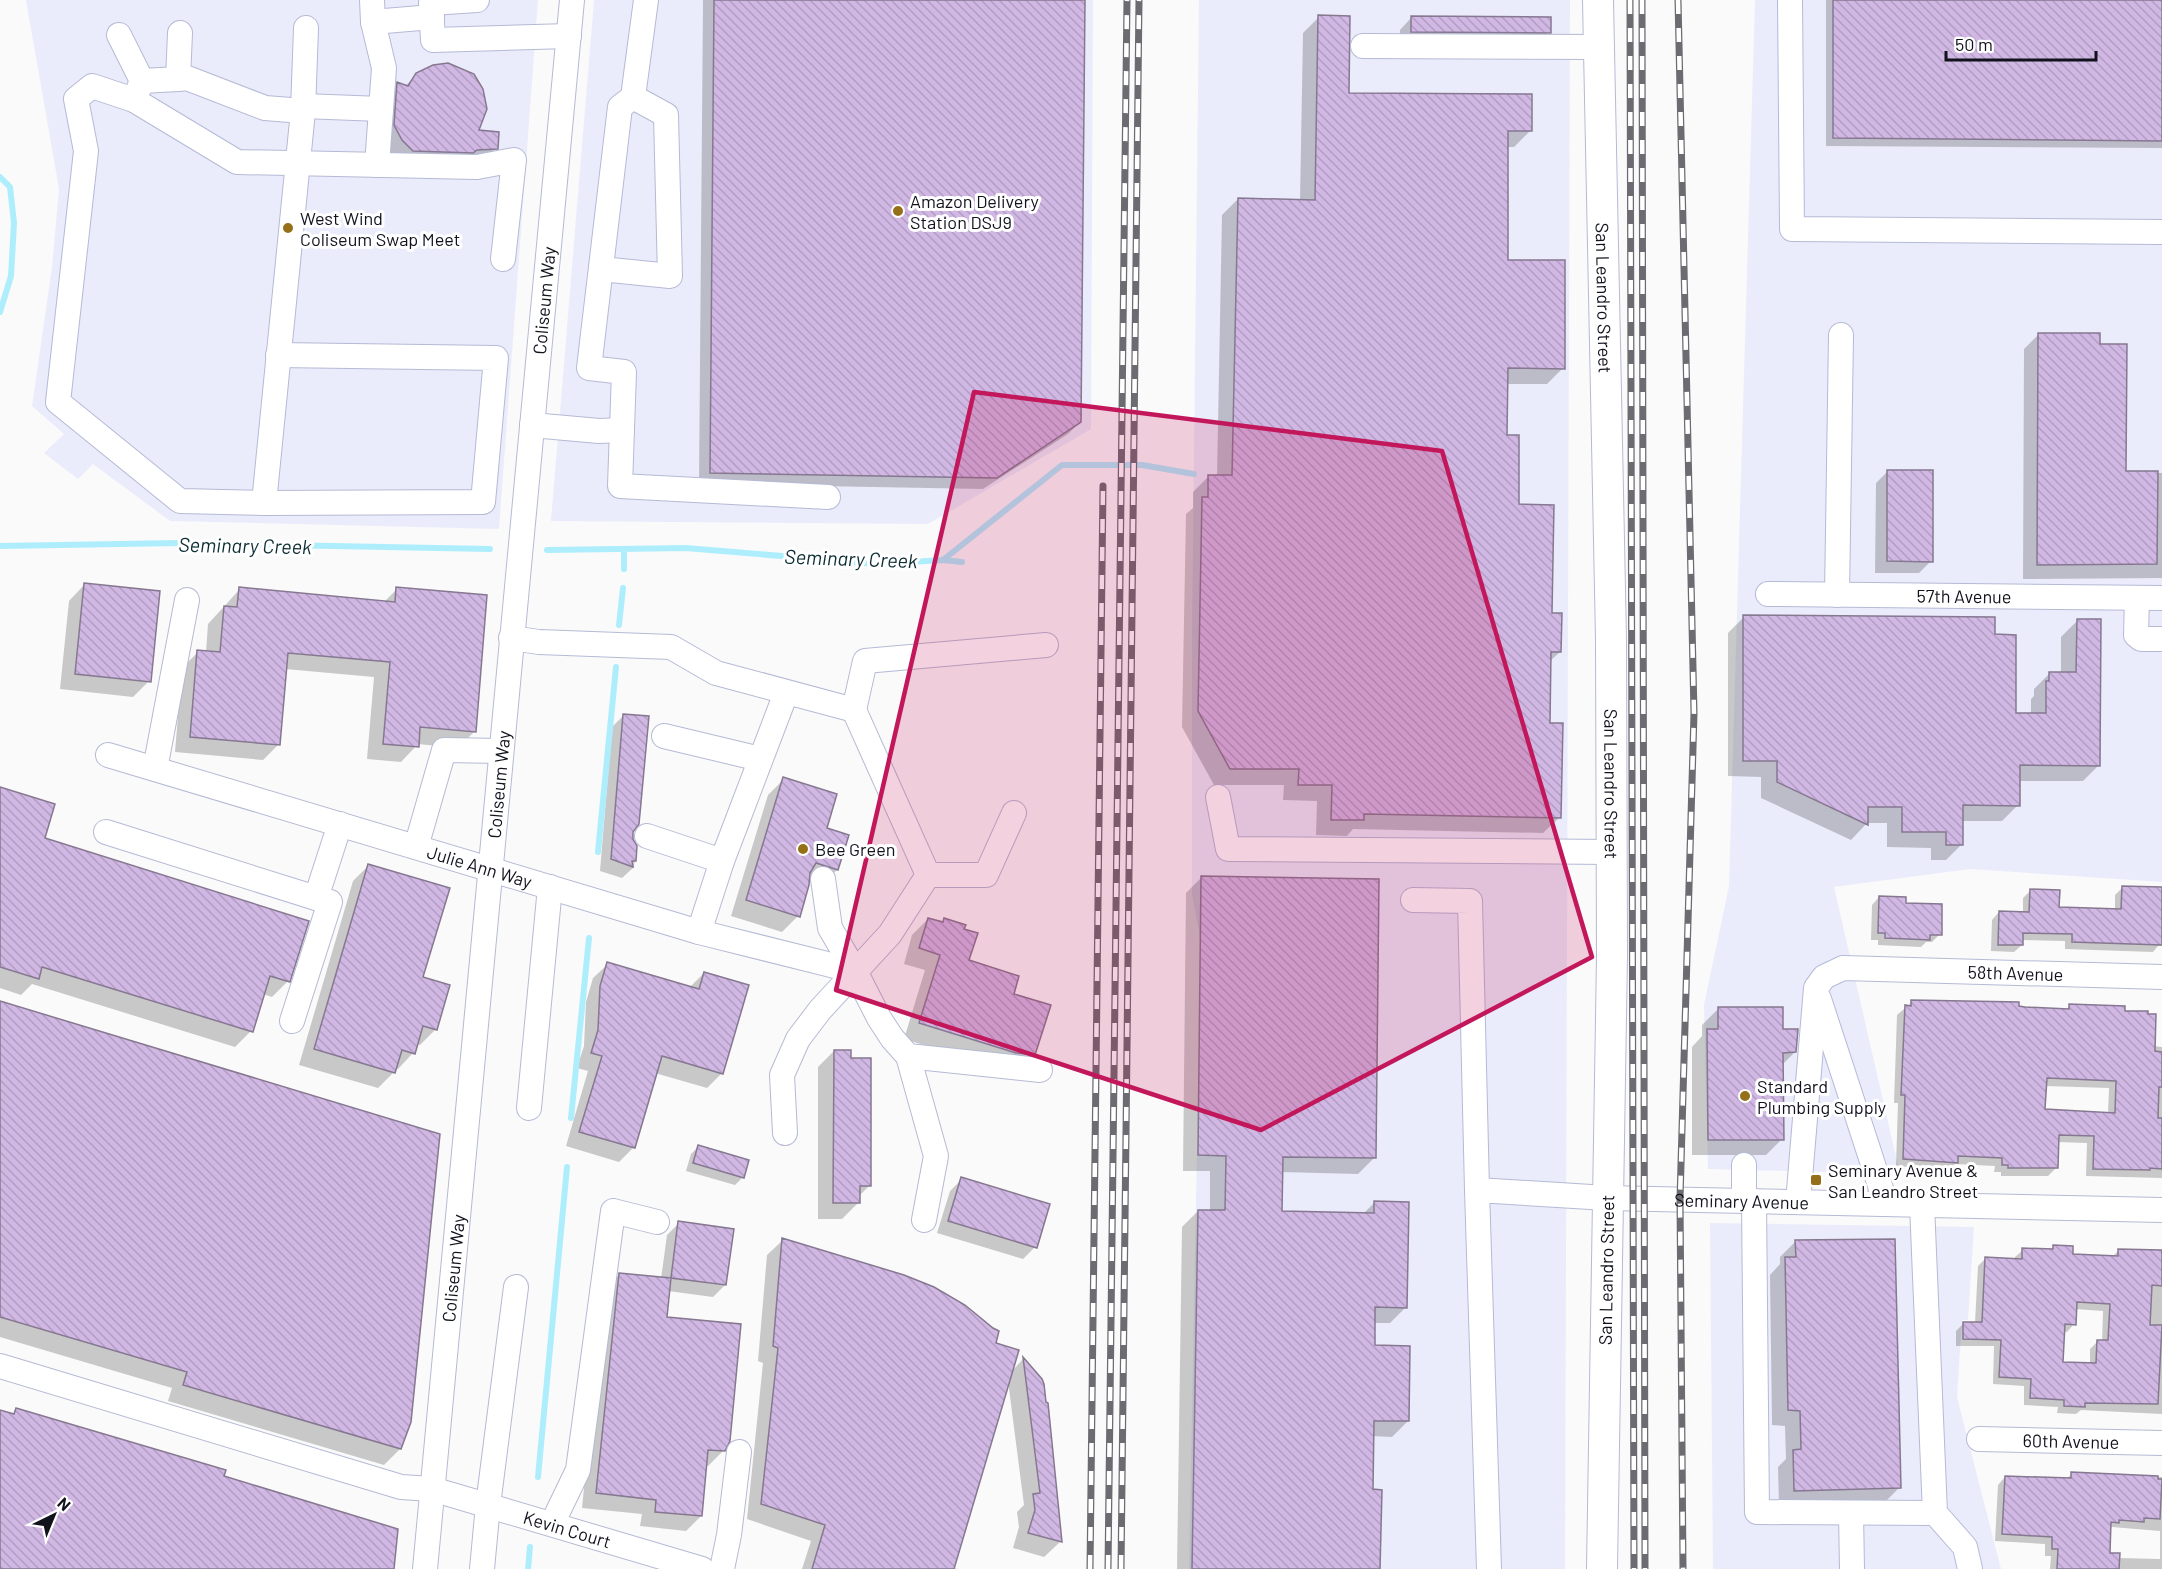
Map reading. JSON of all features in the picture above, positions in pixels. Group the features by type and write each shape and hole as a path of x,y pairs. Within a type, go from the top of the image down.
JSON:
{"main road":[{"name":"San Leandro Street","path":"1598,0 1611,639 1612,956 1602,1569"}],"street":[{"path":"477,0 431,3 433,40 568,36"},
{"name":"Coliseum Way","path":"425,1569 572,0"},
{"path":"646,0 633,97 620,107 589,368 624,372 620,486 828,497"},
{"path":"1790,0 1792,229 2162,232"},
{"path":"376,165 384,68 373,11 432,17"},
{"path":"264,503 303,108 306,28"},
{"path":"178,79 180,33"},
{"path":"119,35 138,90 237,162 477,167 514,160 503,259"},
{"path":"1363,46 1599,47"},
{"path":"278,355 495,358 483,502 180,501 58,402 86,151 76,99 92,86 138,90 187,78 265,108 381,109"},
{"path":"601,269 670,276 666,115 633,97"},
{"path":"1837,595 1841,335"},
{"path":"532,425 599,431 622,430"},
{"name":"57th Avenue","path":"1768,594 2162,598"},
{"path":"2137,598 2136,635 2141,639 2162,639"},
{"path":"155,769 187,600"},
{"path":"511,638 539,642 671,647 716,673 854,710"},
{"path":"928,875 854,710 865,661 1046,645"},
{"path":"699,932 722,861 786,693"},
{"path":"664,736 760,759"},
{"path":"416,847 444,750 501,751"},
{"name":"Julie Ann Way","path":"108,755 699,932 855,971"},
{"path":"1218,797 1228,849 1611,852"},
{"path":"928,875 986,875 1014,813"},
{"path":"316,898 340,824"},
{"path":"106,832 330,903 292,1021"},
{"path":"647,836 722,861"},
{"path":"785,1133 782,1075 798,1039 820,1010 890,934 928,875"},
{"path":"823,879 830,928 879,1018 908,1056 936,1155 924,1220"},
{"path":"529,1108 550,887"},
{"path":"1413,900 1470,901 1489,1569"},
{"name":"58th Avenue","path":"1816,988 1824,977 1843,968 2162,977"},
{"path":"1797,1202 1816,988"},
{"path":"1816,988 1886,1204"},
{"path":"908,1056 1040,1070"},
{"path":"1744,1165 1749,1200 1757,1512 1935,1513"},
{"name":"Seminary Avenue","path":"1477,1190 1607,1198 2162,1210"},
{"path":"1922,1205 1935,1513 1965,1547 1970,1569"},
{"path":"552,1524 578,1470 613,1211 657,1222"},
{"path":"482,1569 516,1287"},
{"name":"Kevin Court","path":"0,1366 401,1487 432,1489 552,1524 670,1564 702,1569"},
{"name":"60th Avenue","path":"1979,1439 2162,1443"},
{"path":"722,1569 729,1535 739,1452"},
{"path":"1851,1512 1852,1569"}],"highlighted area":[{"path":"974,392 1442,451 1592,957 1261,1130 836,990"}],"shaded area":[{"name":"West Wind Coliseum Swap Meet","path":"26,0 538,0 499,529 170,521 93,464 78,479 44,453 64,434 32,406 52,267 59,189"},
{"name":"Amazon Delivery Station DSJ9","path":"594,0 1093,0 1091,429 928,524 551,521"},
{"path":"1199,0 1570,0 1565,1569 1189,1569 1201,941 1192,895 1192,637"},
{"path":"1755,0 2162,0 2162,882 1970,869 1834,887 1900,1174 1708,1169 1704,1005 1729,886"},
{"path":"1710,1223 1974,1227 1968,1320 1962,1320 1957,1397 2001,1569 1713,1569"}],"building":[{"name":"Amazon Delivery Station DSJ9","path":"714,0 1085,0 1081,422 997,478 710,473"},
{"path":"1833,0 2162,0 2162,141 1833,138"},
{"path":"1318,15 1350,16 1349,93 1532,94 1532,131 1508,131 1508,260 1565,260 1565,369 1508,368 1507,435 1519,435 1519,504 1554,505 1552,613 1562,613 1561,652 1551,652 1550,723 1563,723 1561,818 1364,814 1364,820 1331,820 1332,785 1298,785 1299,769 1230,769 1198,711 1202,497 1208,497 1208,475 1232,475 1238,198 1315,200"},
{"path":"1411,16 1551,17 1551,33 1411,32"},
{"path":"448,63 474,74 483,89 487,109 479,130 499,132 498,149 477,150 473,153 413,151 402,140 394,125 397,82 408,86 416,73 433,65"},
{"path":"2038,333 2100,333 2100,344 2127,344 2126,471 2158,471 2157,564 2037,565"},
{"path":"1887,470 1933,470 1933,562 1887,561"},
{"path":"84,583 160,591 151,682 75,674"},
{"path":"239,587 395,602 396,587 487,595 476,732 420,727 419,747 383,744 390,662 288,653 280,745 190,737 197,650 220,652 224,606 237,607"},
{"path":"1743,615 1995,617 1995,634 2016,635 2016,713 2046,713 2046,681 2049,681 2049,672 2076,672 2077,619 2101,619 2100,766 2020,765 2020,806 1963,805 1963,845 1946,845 1946,832 1902,832 1902,807 1868,807 1868,825 1777,782 1777,761 1743,761"},
{"path":"623,714 649,716 639,824 633,832 633,839 637,846 636,861 632,861 633,867 611,859"},
{"name":"Bee Green","path":"783,777 837,794 827,828 849,835 838,870 816,863 810,873 800,917 746,900"},
{"path":"0,787 55,804 45,838 309,921 290,982 270,976 253,1032 42,967 39,979 0,967"},
{"path":"368,864 450,888 423,977 450,985 437,1030 423,1026 415,1054 402,1050 395,1073 314,1049"},
{"path":"1201,876 1379,879 1376,1158 1283,1157 1282,1211 1374,1213 1374,1201 1409,1202 1407,1308 1375,1307 1375,1345 1410,1346 1409,1421 1374,1421 1373,1489 1382,1490 1380,1569 1192,1569 1198,1210 1225,1210 1226,1156 1198,1155"},
{"path":"2122,886 2162,887 2162,945 2072,942 2072,934 2023,933 2023,945 1998,945 1999,911 2029,912 2030,889 2060,890 2059,907 2121,909"},
{"path":"1879,896 1906,897 1906,903 1942,904 1942,935 1930,935 1930,940 1885,938 1885,933 1878,933"},
{"path":"928,918 943,922 944,918 966,925 964,929 978,933 969,960 1019,976 1014,994 1051,1005 1035,1055 1016,1053 919,1023 940,955 919,948"},
{"path":"607,962 699,989 704,972 749,985 723,1074 662,1056 635,1148 579,1132 602,1056 591,1053 598,1030 600,986"},
{"path":"1911,1000 2019,1002 2019,1006 2025,1007 2069,1009 2069,1004 2125,1006 2125,1011 2148,1011 2148,1014 2156,1014 2155,1051 2162,1052 2162,1087 2159,1087 2158,1118 2162,1118 2162,1169 2093,1169 2094,1136 2059,1135 2058,1168 2008,1168 2008,1165 2002,1165 2002,1158 1958,1156 1958,1163 1903,1159 1905,1095 1901,1095 1905,1005 1911,1006","holes":["2047,1078 2116,1081 2115,1113 2045,1109"]},
{"path":"0,1001 440,1134 411,1422 401,1449 183,1385 187,1372 0,1317"},
{"name":"Standard Plumbing Supply","path":"1718,1007 1783,1007 1783,1029 1798,1029 1796,1052 1783,1053 1784,1140 1708,1140 1707,1029 1718,1029"},
{"path":"834,1050 851,1050 851,1058 871,1058 871,1186 860,1186 860,1203 833,1203"},
{"path":"698,1145 749,1160 744,1178 693,1163"},
{"path":"961,1177 1050,1204 1037,1248 948,1221"},
{"path":"678,1221 734,1229 726,1285 671,1278"},
{"path":"782,1238 904,1275 934,1287 965,1305 999,1331 996,1343 1019,1350 954,1569 812,1569 825,1525 761,1504 778,1348 773,1346"},
{"path":"1895,1239 1901,1488 1794,1491 1793,1450 1801,1449 1800,1411 1788,1410 1785,1257 1796,1257 1795,1240"},
{"path":"2053,1245 2073,1246 2073,1254 2118,1256 2118,1249 2162,1250 2162,1286 2152,1285 2150,1325 2162,1325 2158,1404 2085,1403 2085,1407 2064,1406 2064,1400 2030,1398 2031,1379 1999,1377 2001,1340 1963,1339 1963,1322 1982,1322 1985,1257 2022,1259 2022,1248 2053,1249","holes":["2077,1302 2110,1304 2108,1340 2097,1340 2096,1363 2063,1362 2065,1324 2076,1325"]},
{"path":"619,1273 671,1278 667,1317 741,1324 730,1441 725,1451 708,1450 702,1516 655,1512 656,1500 596,1493"},
{"path":"1023,1357 1044,1384 1048,1403 1062,1542 1028,1533 1035,1510 1033,1494 1040,1493"},
{"path":"16,1408 226,1470 224,1476 398,1529 394,1569 0,1569 0,1410 14,1414"},
{"path":"2071,1472 2158,1476 2158,1479 2162,1479 2160,1519 2144,1518 2144,1522 2119,1520 2119,1523 2111,1522 2110,1553 2120,1553 2119,1569 2057,1569 2058,1549 2052,1549 2052,1537 2002,1534 2005,1476 2071,1478"}],"waterway":[{"path":"0,177 10,187 14,223 11,276 0,312"},
{"name":"Seminary Creek","path":"547,550 686,548 877,564 943,560 1062,465 1142,465 1194,474"},
{"name":"Seminary Creek","path":"0,546 179,543 490,549"},
{"path":"624,549 624,569"},
{"path":"943,560 962,562"},
{"path":"619,625 623,588"},
{"path":"598,852 616,667"},
{"path":"571,1118 589,938"},
{"path":"538,1477 567,1167"},
{"path":"528,1569 530,1547"}],"railway":[{"path":"1108,1569 1127,0"},
{"path":"1121,1569 1139,0"},
{"path":"1630,0 1634,1569"},
{"path":"1642,0 1645,1569"},
{"path":"1678,0 1694,713 1680,1199 1683,1569"},
{"path":"1090,1569 1103,486"}],"place":[{"name":"Amazon Delivery Station DSJ9","path":"898,211"},
{"name":"West Wind Coliseum Swap Meet","path":"288,228"},
{"name":"Bee Green","path":"803,849"},
{"name":"Standard Plumbing Supply","path":"1745,1096"},
{"name":"Seminary Avenue & San Leandro Street","path":"1816,1180"}]}
